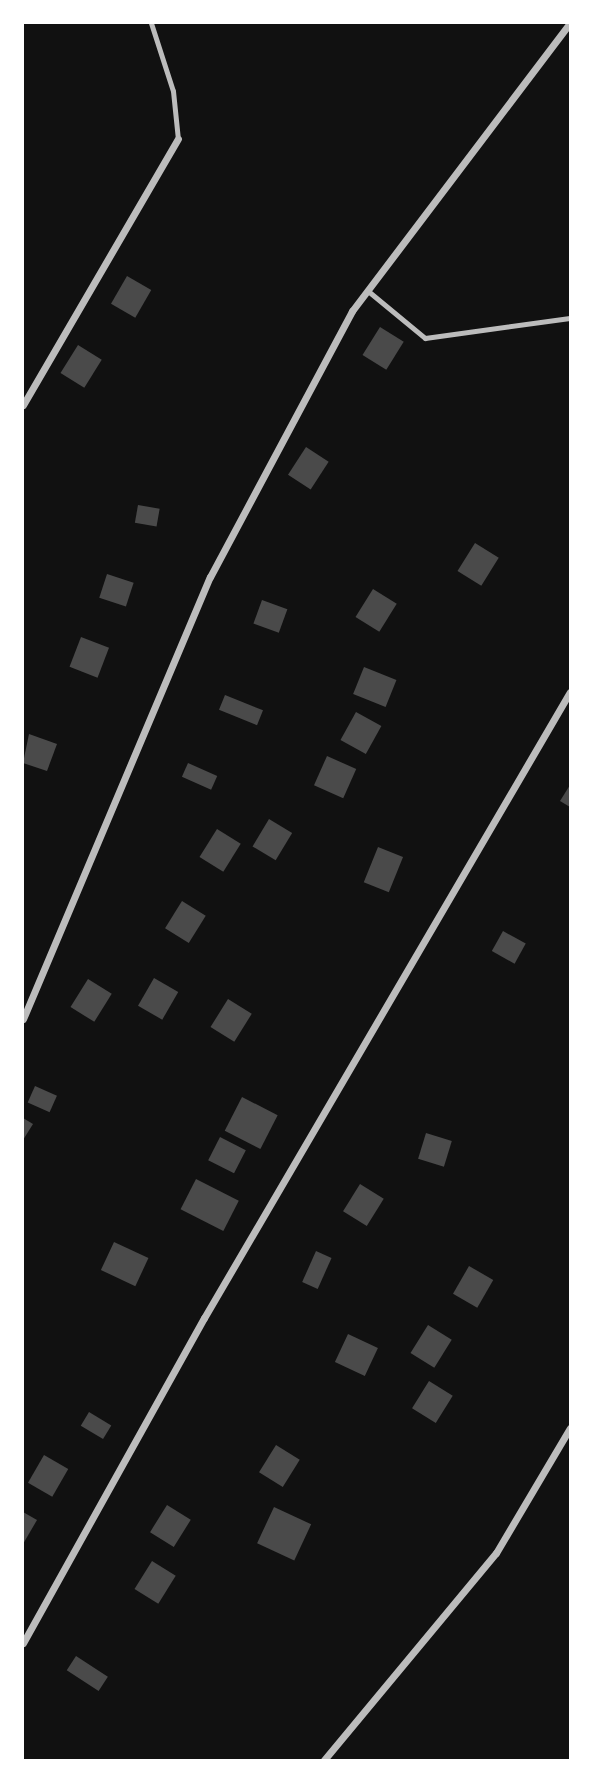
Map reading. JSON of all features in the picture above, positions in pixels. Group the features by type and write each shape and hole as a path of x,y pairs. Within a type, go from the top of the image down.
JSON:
{"street":[{"path":"23,1019 210,577 352,311 570,23"},
{"path":"23,405 178,139"},
{"path":"23,1643 204,1318 570,692"},
{"path":"324,1760 496,1553 570,1428"}],"lane":[{"path":"151,23 173,91 178,139"},
{"path":"368,291 425,338 570,318"}],"building":[{"path":"127,276 151,290 135,318 111,304"},
{"path":"380,327 404,342 386,370 363,355"},
{"path":"78,345 102,360 84,388 61,373"},
{"path":"306,447 329,462 311,489 288,475"},
{"path":"138,505 160,509 157,527 135,523"},
{"path":"475,543 499,558 481,586 458,571"},
{"path":"107,574 134,583 126,606 99,598"},
{"path":"373,589 397,604 379,632 356,617"},
{"path":"262,600 287,609 279,633 253,623"},
{"path":"81,637 109,648 98,678 70,667"},
{"path":"364,667 396,680 386,707 353,694"},
{"path":"225,695 263,710 257,725 219,710"},
{"path":"356,712 381,726 366,754 340,740"},
{"path":"29,734 57,744 47,771 23,763"},
{"path":"327,756 356,769 343,798 314,785"},
{"path":"188,763 217,776 211,790 182,777"},
{"path":"570,785 570,807 560,801"},
{"path":"269,819 292,833 276,860 253,846"},
{"path":"217,829 241,844 223,872 200,857"},
{"path":"378,847 403,857 389,892 364,882"},
{"path":"182,901 206,916 189,943 165,928"},
{"path":"503,931 526,944 515,964 492,951"},
{"path":"154,978 178,992 162,1020 138,1006"},
{"path":"88,979 112,994 94,1022 71,1007"},
{"path":"228,999 252,1014 234,1042 211,1027"},
{"path":"35,1086 57,1096 50,1112 28,1102"},
{"path":"242,1097 278,1115 260,1149 225,1131"},
{"path":"23,1118 33,1124 23,1140"},
{"path":"426,1133 452,1141 444,1167 418,1159"},
{"path":"220,1137 246,1150 234,1173 208,1160"},
{"path":"196,1179 239,1201 223,1231 181,1209"},
{"path":"360,1184 384,1199 367,1226 343,1211"},
{"path":"114,1242 148,1258 135,1286 101,1270"},
{"path":"316,1251 332,1258 318,1289 302,1282"},
{"path":"469,1266 493,1280 477,1308 453,1294"},
{"path":"428,1325 452,1340 434,1368 411,1353"},
{"path":"348,1334 378,1348 365,1376 335,1362"},
{"path":"429,1381 453,1396 436,1423 412,1408"},
{"path":"89,1412 111,1425 103,1439 81,1426"},
{"path":"276,1445 300,1460 283,1487 259,1472"},
{"path":"44,1455 68,1469 52,1497 28,1483"},
{"path":"167,1505 191,1520 174,1547 150,1532"},
{"path":"274,1507 311,1524 294,1561 257,1543"},
{"path":"23,1512 37,1520 23,1544"},
{"path":"152,1561 176,1576 158,1604 135,1589"},
{"path":"76,1656 108,1677 99,1691 67,1670"}]}
